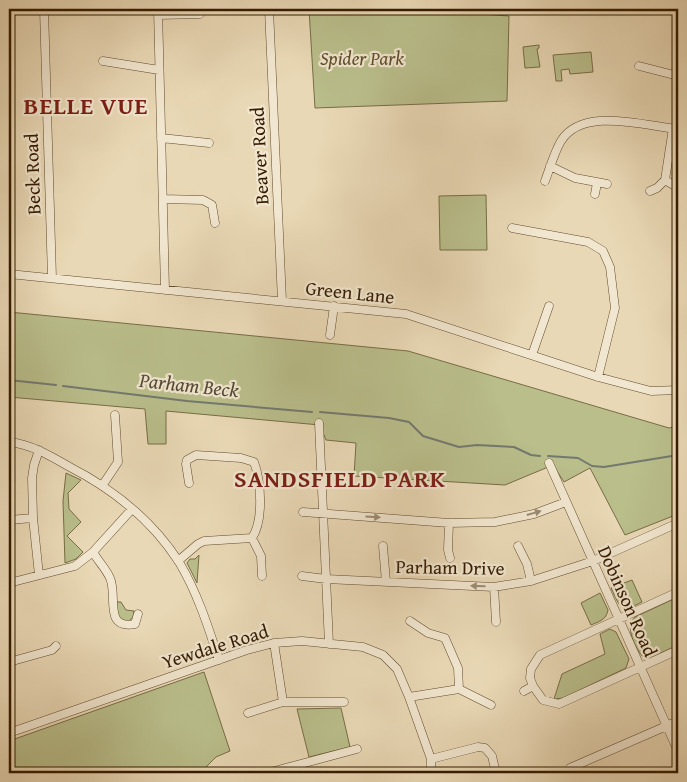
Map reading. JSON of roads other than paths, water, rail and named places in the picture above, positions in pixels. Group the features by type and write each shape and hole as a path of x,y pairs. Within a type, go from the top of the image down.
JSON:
{"street":[{"name":"Beck Road","path":"44,9 52,278"},
{"name":"Beaver Road","path":"269,9 282,301"},
{"path":"165,290 158,12 200,14"},
{"path":"103,61 159,70"},
{"path":"639,66 678,76"},
{"path":"544,181 562,139 585,122 606,120 676,129 665,180 657,188 650,191"},
{"path":"161,138 209,143"},
{"path":"550,166 575,178 608,184"},
{"path":"665,180 677,187"},
{"path":"595,194 597,183"},
{"path":"163,200 203,200 212,205 215,222"},
{"path":"512,228 588,242 603,251 610,266 615,308 598,377"},
{"name":"Green Lane","path":"9,274 406,314 598,377 651,391 678,390"},
{"path":"330,335 334,306"},
{"path":"532,355 549,306"},
{"path":"102,486 118,462 116,415"},
{"path":"319,423 329,644"},
{"path":"9,442 39,450 102,486 132,509 157,534 178,562 198,600 220,660"},
{"path":"39,450 32,478 33,518 39,575"},
{"path":"189,483 187,460 196,455 241,458 254,462 259,475 259,512 258,524 252,538 261,556 262,576"},
{"name":"Dobinson Road","path":"549,463 678,751"},
{"path":"303,512 449,522 494,522 534,514 566,502"},
{"path":"9,583 75,566 93,552 132,509"},
{"path":"9,520 33,518"},
{"path":"449,522 448,550 450,558"},
{"name":"Parham Drive","path":"302,576 326,579 494,587 532,581 593,561 678,524"},
{"path":"178,562 198,544 204,542 252,538"},
{"path":"383,546 386,582"},
{"path":"518,546 527,564 532,581"},
{"path":"93,552 111,579 114,617 118,622 126,626 135,624 138,614"},
{"path":"494,587 496,622"},
{"path":"678,592 540,656 531,669 530,678 533,686 544,700 559,704 678,650"},
{"path":"410,621 428,633 445,638 458,668 459,688"},
{"name":"Yewdale Road","path":"9,734 220,660 274,643 302,641 364,647 383,655 396,669 409,698 431,759 431,773"},
{"path":"274,643 283,702"},
{"path":"9,662 52,650 56,646"},
{"path":"524,691 533,686"},
{"path":"409,698 459,688 491,705"},
{"path":"248,713 283,702 344,702"},
{"path":"570,768 678,721"},
{"path":"431,759 478,747 485,748 492,756 496,773"},
{"path":"267,773 357,749"}],"waterway":[{"name":"Parham Beck","path":"9,380 56,385"},
{"name":"Parham Beck","path":"63,386 187,401 312,412"},
{"name":"Parham Beck","path":"320,412 389,418 409,422 423,436 459,447 477,445 514,447 531,455 540,456"},
{"name":"Parham Beck","path":"548,456 578,458 592,466 604,467 678,455"}],"district":[{"name":"BELLE VUE","path":"86,106"},
{"name":"SANDSFIELD PARK","path":"340,479"}],"park label":[{"name":"Spider Park","path":"362,58"}]}
